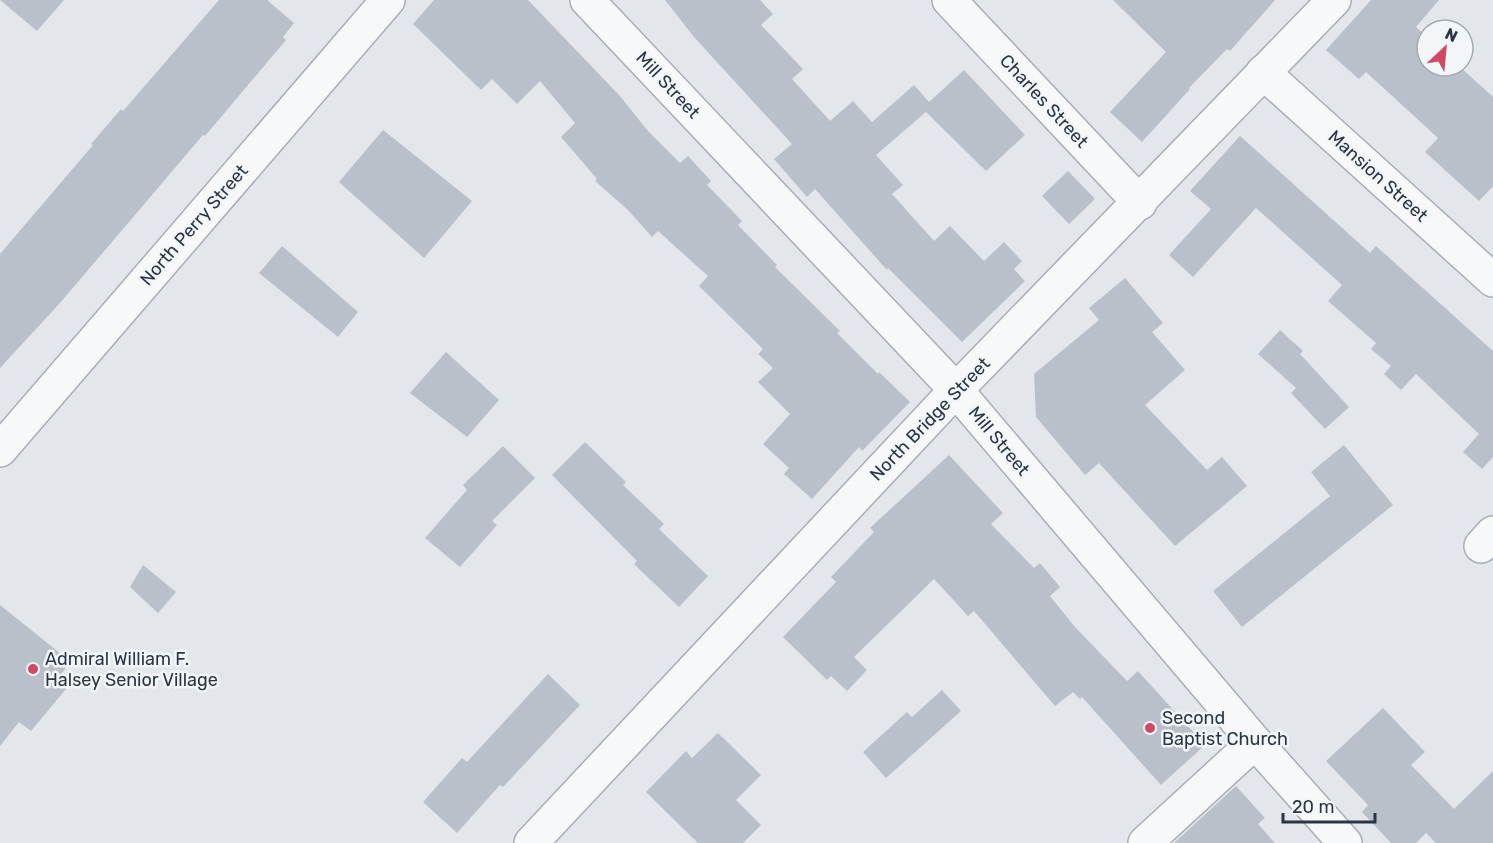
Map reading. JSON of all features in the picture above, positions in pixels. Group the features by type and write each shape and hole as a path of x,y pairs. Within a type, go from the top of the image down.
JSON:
{"street":[{"name":"North Perry Street","path":"0,450 388,0"},
{"name":"Mill Street","path":"587,0 956,390 1255,742 1345,843"},
{"name":"Charles Street","path":"949,0 1140,203"},
{"name":"North Bridge Street","path":"531,843 956,390 1140,203 1334,0"},
{"name":"Mansion Street","path":"1263,72 1493,280"},
{"path":"1145,843 1255,742"}],"building":[{"path":"0,0 64,0 37,31"},
{"path":"219,0 267,0 294,23 283,37 286,40 205,136 203,135 60,303 0,368 0,254 121,109 123,111"},
{"path":"434,0 528,0 680,163 688,156 711,181 707,185 742,221 738,225 777,265 775,267 840,331 837,333 878,374 879,372 910,402 862,451 859,447 812,499 784,474 789,468 763,444 790,414 758,382 773,368 758,354 763,349 699,286 708,276 658,231 652,237 628,210 595,181 597,179 561,137 575,123 540,81 517,104 492,79 481,90 413,24"},
{"path":"665,0 760,0 773,14 761,25 803,69 792,79 830,121 853,101 872,122 914,85 929,102 964,70 1025,135 986,171 926,112 876,155 903,185 892,194 934,241 950,226 984,261 1004,242 1022,261 1014,269 1025,281 962,342 888,268 887,270 815,189 807,197 774,159 792,144 694,37"},
{"path":"1113,0 1275,0 1230,51 1227,49 1189,88 1142,142 1110,112 1166,52"},
{"path":"1371,0 1439,0 1424,18 1415,18 1415,78 1472,78 1493,97 1493,186 1479,201 1425,152 1438,138 1366,72 1359,79 1326,50"},
{"path":"383,130 472,201 424,258 339,182"},
{"path":"1240,136 1370,253 1376,246 1493,351 1493,457 1482,469 1463,452 1479,434 1416,374 1401,390 1384,374 1391,366 1371,349 1376,343 1328,301 1342,285 1256,208 1193,277 1169,255 1211,209 1190,191"},
{"path":"1068,171 1095,199 1069,224 1042,196"},
{"path":"282,246 358,312 338,337 259,273"},
{"path":"1125,278 1163,323 1152,332 1185,370 1145,405 1207,470 1222,457 1247,486 1175,546 1099,463 1085,475 1036,417 1034,374 1099,320 1089,308"},
{"path":"1280,330 1303,351 1300,354 1349,407 1325,429 1291,393 1296,388 1258,354"},
{"path":"446,352 499,400 467,437 410,393"},
{"path":"585,442 626,482 623,485 664,524 659,529 708,576 679,607 634,564 637,561 552,475"},
{"path":"1344,445 1393,505 1242,627 1213,591 1330,496 1311,472"},
{"path":"503,446 535,478 492,521 497,525 460,567 425,538 467,490 463,485"},
{"path":"949,455 1003,513 991,524 1034,568 1040,563 1060,587 1050,596 1075,627 1127,681 1138,671 1205,745 1161,785 1082,697 1080,699 1073,692 1055,706 974,611 968,616 934,579 854,657 867,670 847,691 831,676 827,680 783,637 836,582 831,577 874,532 870,528"},
{"path":"143,565 176,592 158,613 130,587"},
{"name":"Admiral William F. Halsey Senior Village","path":"0,605 71,662 60,675 71,683 31,731 19,722 0,746"},
{"path":"548,674 580,705 503,787 500,785 457,833 423,802 462,758 467,762"},
{"path":"942,690 961,711 886,778 863,752 907,712 912,717"},
{"path":"1383,708 1425,752 1411,765 1454,809 1493,771 1493,843 1436,843 1426,833 1416,843 1391,843 1362,812 1368,805 1326,761"},
{"path":"718,733 761,775 736,800 761,825 743,843 698,843 646,792 686,751 692,758"},
{"path":"1236,786 1265,818 1258,824 1275,843 1174,843"}],"place":[{"name":"Admiral William F. Halsey Senior Village","path":"33,669"},
{"name":"Second Baptist Church","path":"1150,728"}]}
